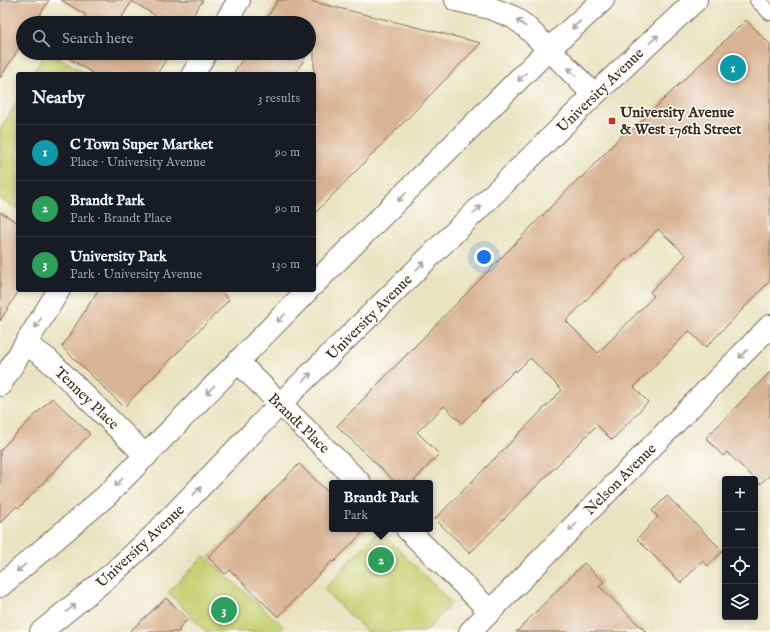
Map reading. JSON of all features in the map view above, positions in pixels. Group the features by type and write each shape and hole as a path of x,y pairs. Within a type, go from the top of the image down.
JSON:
{"main road":[{"path":"229,16 239,0"},
{"path":"456,0 490,8 513,17 524,25 594,94"},
{"path":"316,282 549,49 603,0"},
{"name":"University Avenue","path":"41,632 114,572 154,535 280,404 594,94 696,0"},
{"path":"194,72 202,60"},
{"path":"0,385 58,292"},
{"path":"0,586 106,496 306,292"},
{"name":"Nelson Avenue","path":"470,632 770,326"},
{"name":"Tenney Place","path":"26,344 57,368 146,456"},
{"name":"Brandt Place","path":"238,362 357,480"},
{"path":"410,532 490,611"}],"lane":[{"path":"757,0 770,13"}],"green space":[{"path":"41,60 63,60 83,72 34,72"},
{"path":"16,103 16,208 0,199 0,130"},
{"path":"377,532 381,532 452,603 425,632 367,632 324,590"},
{"path":"204,556 284,627 279,632 206,632 168,592"}],"building":[{"path":"0,0 49,0 39,16 16,16 16,53 0,78"},
{"path":"61,0 203,0 193,16 156,16 132,1 122,16 86,15"},
{"path":"278,0 306,0 481,43 316,212 316,72 314,72 314,60 316,60 316,16 268,16"},
{"path":"746,20 770,44 770,281 706,347 689,331 634,387 648,402 612,440 597,425 470,553 435,519 562,390 530,358 516,372 515,370 462,423 444,406 417,432 439,454 415,480 393,480 337,426 580,177 581,178 630,127 633,130","holes":["658,229 686,255 650,292 654,296 598,353 566,321 625,260 627,261"]},
{"path":"72,60 166,60 158,72 91,72"},
{"path":"242,60 304,60 296,72 234,72"},
{"path":"0,212 16,222 16,292 18,292 0,321"},
{"path":"97,292 222,292 229,300 124,407 62,347"},
{"path":"770,372 770,475 760,484 758,482 758,476 752,476 727,452 723,456 706,438"},
{"path":"52,398 90,434 19,508 17,506 0,523 0,450"},
{"path":"299,464 329,493 329,532 363,532 334,562 332,561 278,617 230,570 225,574 208,557"},
{"path":"667,496 722,550 722,552 708,566 702,561 681,583 637,539 658,517 652,511"},
{"path":"584,563 604,582 599,586 646,632 516,632"},
{"path":"166,598 188,619 180,627 179,632 129,632"}],"place":[{"name":"C Town Super Martket","path":"733,68"},
{"name":"University Avenue & West 176th Street","path":"612,121"},
{"name":"Brandt Park","path":"381,560"},
{"name":"University Park","path":"224,610"}]}
